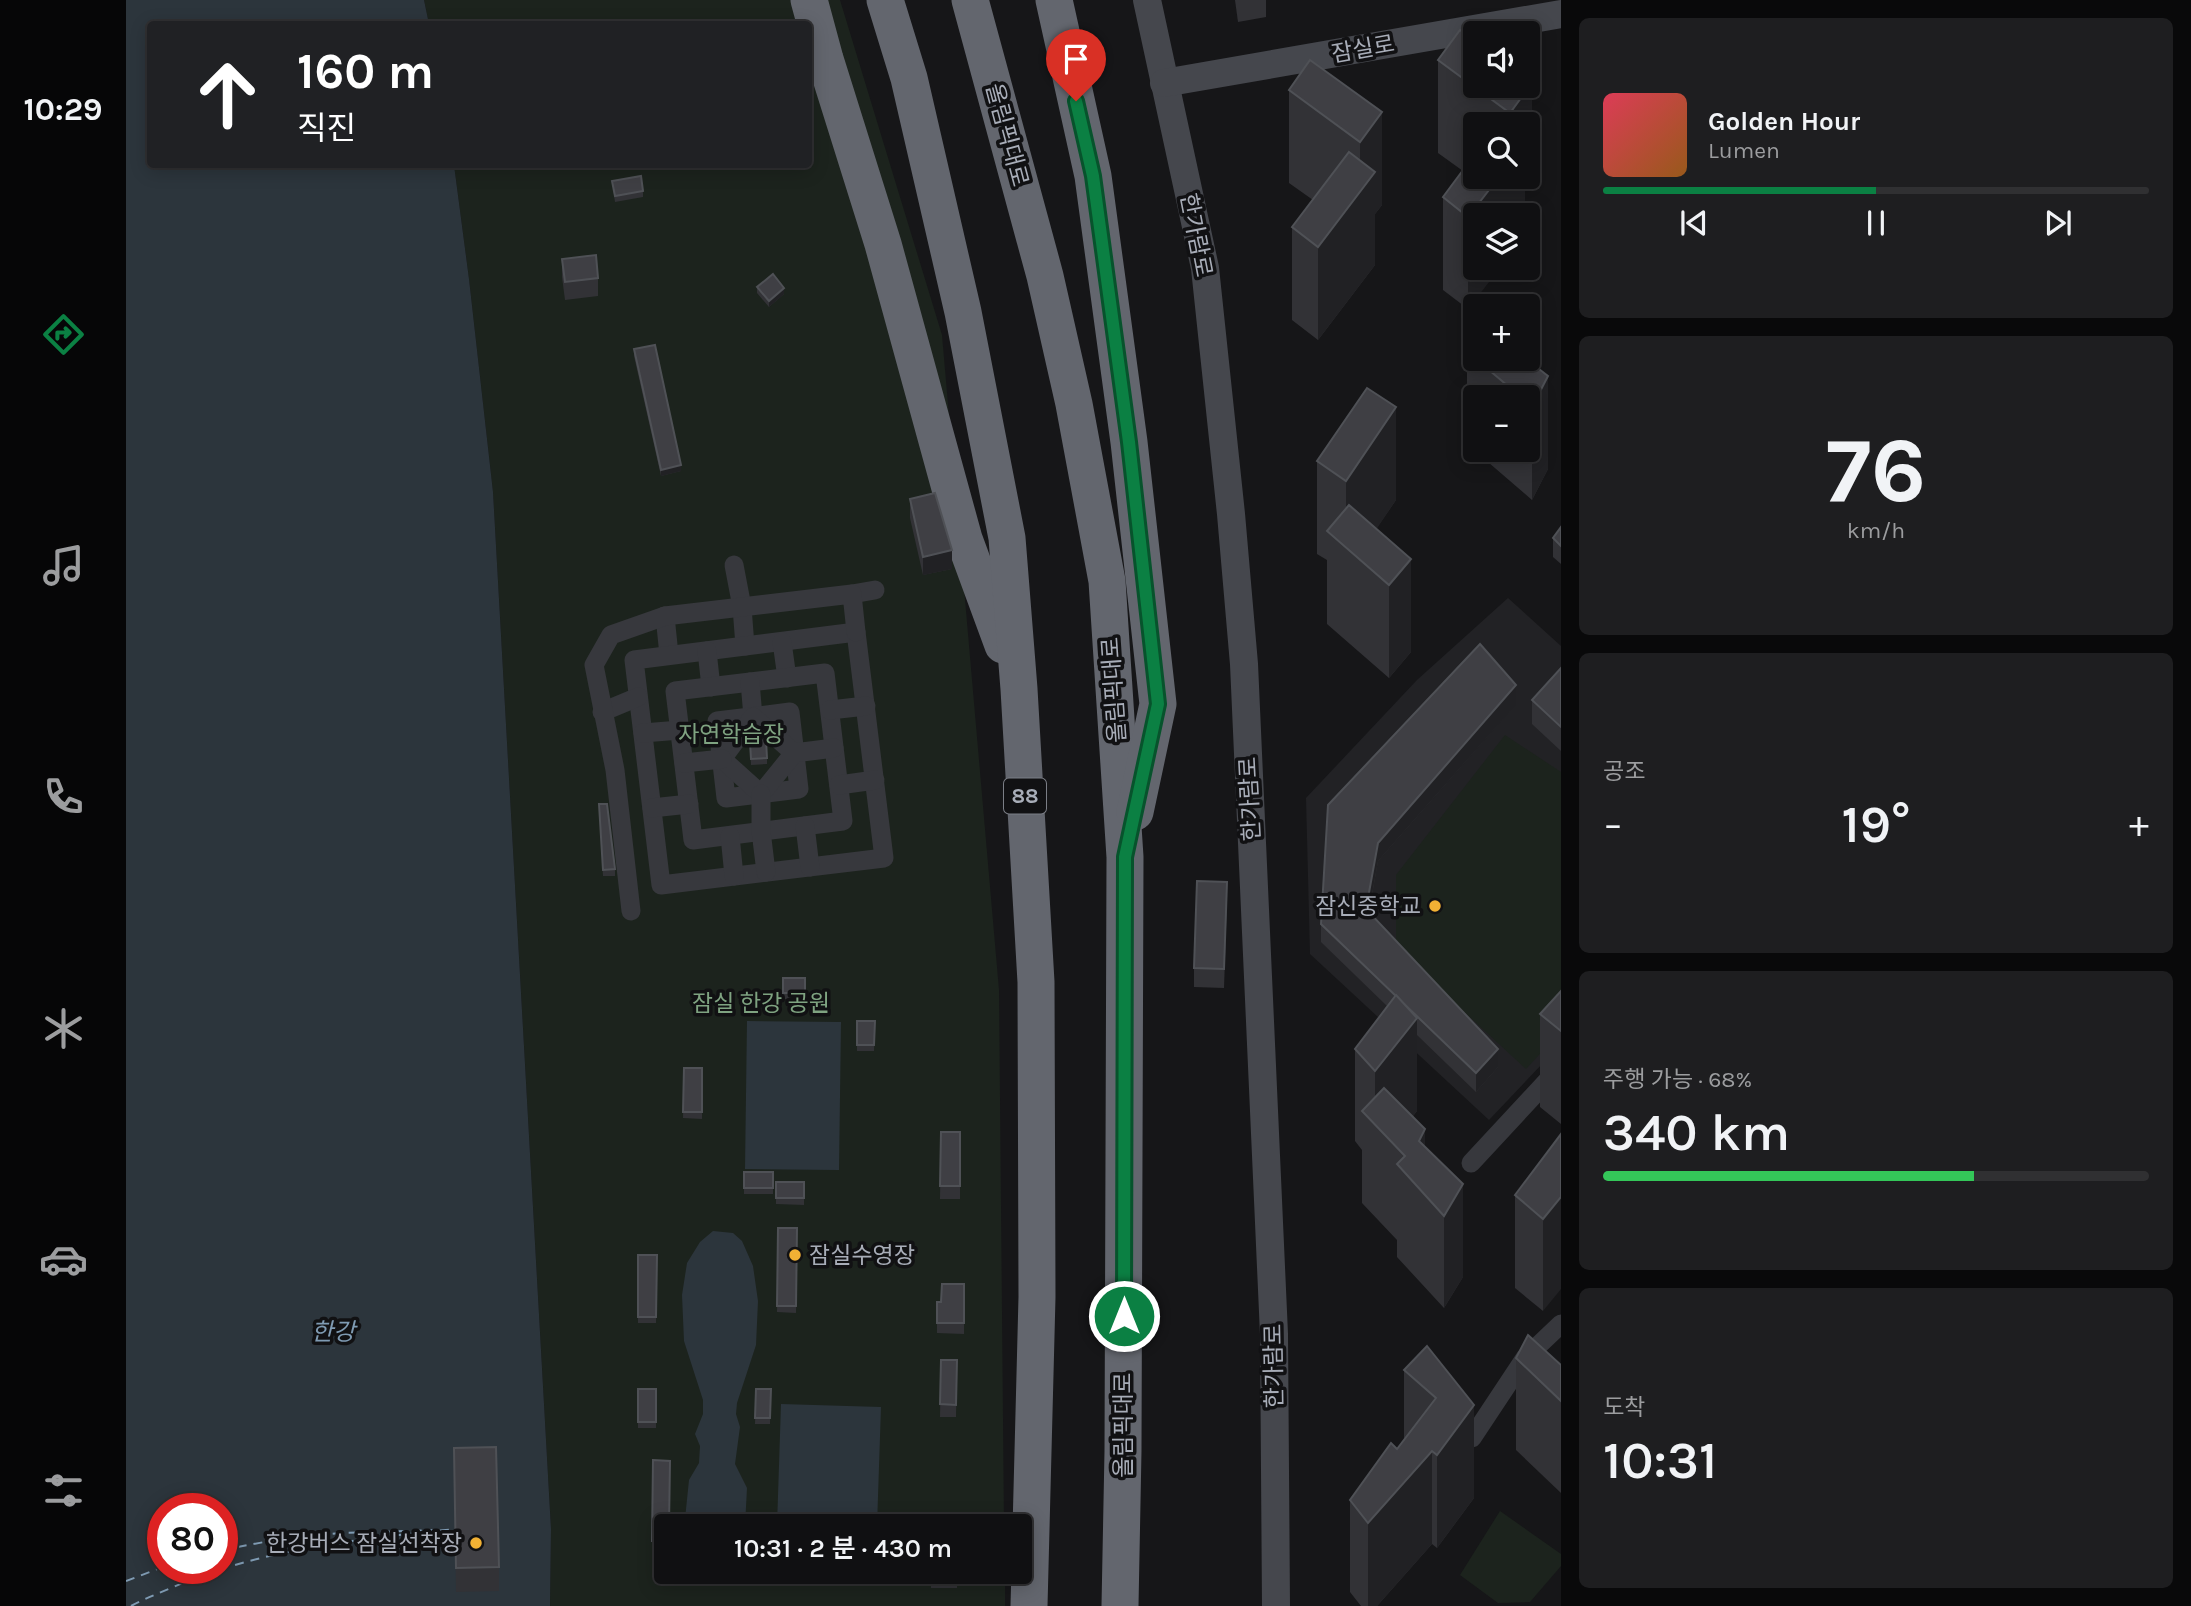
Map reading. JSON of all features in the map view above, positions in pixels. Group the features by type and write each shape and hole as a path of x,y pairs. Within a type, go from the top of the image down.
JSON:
{"highway":[{"path":"809,0 883,244 964,539 1019,689"},
{"name":"88","path":"885,0 909,78 966,325 1007,538 1019,689 1036,996 1037,1297 1029,1606"},
{"name":"올림픽대로","path":"970,0 1045,276 1105,568 1125,857 1121,1606"},
{"path":"1055,0 1093,176 1129,442 1158,704 1125,857"}],"street":[{"name":"한가람로","path":"1147,0 1205,268 1244,664 1274,1334 1276,1606"},
{"name":"잠실로","path":"1164,83 1561,14"},
{"path":"734,565 742,607 745,646"},
{"path":"631,911 615,770 594,665 611,635 665,616 875,590"},
{"path":"852,594 884,858 661,885 634,660 856,632"},
{"path":"665,616 669,655"},
{"path":"782,642 787,678"},
{"path":"707,651 711,687"},
{"path":"825,673 843,821 693,840 675,691 750,682 825,673"},
{"path":"722,759 752,717 750,682"},
{"path":"602,712 638,697"},
{"path":"830,710 866,706"},
{"path":"752,717 790,712 794,753"},
{"path":"752,717 794,753"},
{"path":"643,733 680,730"},
{"path":"766,872 761,831 761,794 794,753 834,748"},
{"path":"684,763 722,759 761,794"},
{"path":"615,770 647,767"},
{"path":"839,785 875,780"},
{"path":"652,808 689,804"},
{"path":"805,826 810,867"},
{"path":"730,836 734,876"},
{"path":"624,848 656,845"},
{"path":"1471,1163 1561,1066"},
{"path":"1472,1438 1525,1358 1561,1324"}],"shaded area":[{"name":"잠신중학교","path":"1508,598 1561,646 1561,1044 1489,1120 1310,954 1306,798 1417,680"}],"green space":[{"name":"잠실 한강 공원","path":"424,0 840,0 942,335 999,990 1004,1514 654,1514 654,1584 1005,1584 1005,1606 550,1606 551,1529 493,492 454,168 812,168 812,21 428,21"},
{"path":"1505,735 1561,772 1561,1031 1526,1069 1396,949 1396,875"},
{"path":"1500,1511 1561,1554 1561,1566 1530,1602 1498,1603 1460,1575"}],"water":[{"name":"한강","path":"126,0 424,0 428,21 147,21 147,168 454,168 493,492 551,1529 550,1606 126,1606"},
{"path":"747,1021 841,1022 839,1170 745,1169"},
{"path":"713,1231 733,1233 742,1241 753,1266 758,1301 756,1345 737,1403 736,1414 740,1427 735,1464 747,1488 746,1514 686,1514 689,1480 699,1463 700,1446 695,1434 703,1414 703,1400 684,1341 682,1295 687,1263 700,1242"},
{"path":"781,1404 881,1407 877,1514 777,1514"}],"building":[{"path":"1460,30 1463,32 1463,78 1438,60"},
{"path":"1310,60 1382,112 1360,142 1289,90"},
{"path":"1490,98 1521,98 1509,112"},
{"path":"1349,152 1375,172 1318,247 1292,227"},
{"path":"1463,170 1463,189 1490,189 1479,203 1463,203 1463,213 1443,197"},
{"path":"641,176 643,191 615,196 612,181"},
{"path":"596,255 598,278 565,282 562,259"},
{"path":"773,274 784,288 769,301 757,287"},
{"path":"655,345 681,465 661,470 634,349"},
{"path":"1540,370 1548,376 1540,392 1540,385 1507,385 1490,371"},
{"path":"1367,388 1396,407 1346,481 1317,461"},
{"path":"935,493 952,550 923,557 910,499"},
{"path":"1349,505 1411,559 1389,585 1327,531"},
{"path":"1561,527 1561,546 1553,538"},
{"path":"1480,644 1516,685 1378,843 1366,909 1498,1049 1476,1073 1321,924 1328,805"},
{"path":"1561,668 1561,727 1532,700"},
{"path":"766,740 767,758 751,759 750,742"},
{"path":"599,804 607,804 615,869 603,870"},
{"path":"1197,881 1227,882 1224,969 1194,968"},
{"path":"783,978 805,978 805,993 783,993"},
{"path":"1561,991 1561,1031 1540,1014"},
{"path":"1396,995 1417,1018 1375,1071 1355,1049"},
{"path":"857,1021 875,1021 874,1045 857,1045"},
{"path":"684,1068 702,1068 702,1112 683,1112"},
{"path":"1384,1088 1425,1129 1419,1141 1463,1184 1444,1216 1397,1164 1405,1156 1362,1111"},
{"path":"941,1132 960,1132 960,1186 940,1186"},
{"path":"1561,1134 1561,1197 1543,1219 1515,1195"},
{"path":"744,1172 773,1172 773,1188 744,1188"},
{"path":"776,1182 804,1182 804,1198 776,1198"},
{"path":"778,1228 797,1228 796,1306 777,1306"},
{"path":"638,1255 657,1255 656,1317 638,1317"},
{"path":"942,1284 964,1284 964,1323 937,1323 937,1302 941,1302"},
{"path":"1528,1335 1561,1365 1561,1401 1516,1358"},
{"path":"1427,1346 1474,1405 1437,1455 1432,1451 1368,1523 1350,1500 1391,1443 1397,1449 1436,1398 1404,1370"},
{"path":"941,1360 957,1360 956,1405 940,1404"},
{"path":"638,1389 656,1389 656,1422 638,1422"},
{"path":"756,1389 771,1389 770,1418 755,1418"},
{"name":"한강버스 잠실선착장","path":"496,1447 499,1567 456,1568 454,1448"},
{"path":"653,1460 670,1461 669,1514 654,1514 652,1541"}],"ferry route":[{"path":"131,1606 205,1575 274,1555 346,1542 455,1529"},
{"path":"238,1547 280,1539 340,1533 436,1530"},
{"path":"126,1581 147,1573"}],"place":[{"name":"잠신중학교","path":"1435,906"},
{"name":"잠실수영장","path":"795,1255"},
{"name":"한강버스 잠실선착장","path":"476,1543"}],"route":[{"path":"1076,101 1093,176 1129,442 1158,704 1125,857 1124,1316"}],"park label":[{"name":"자연학습장","path":"731,734"}]}
